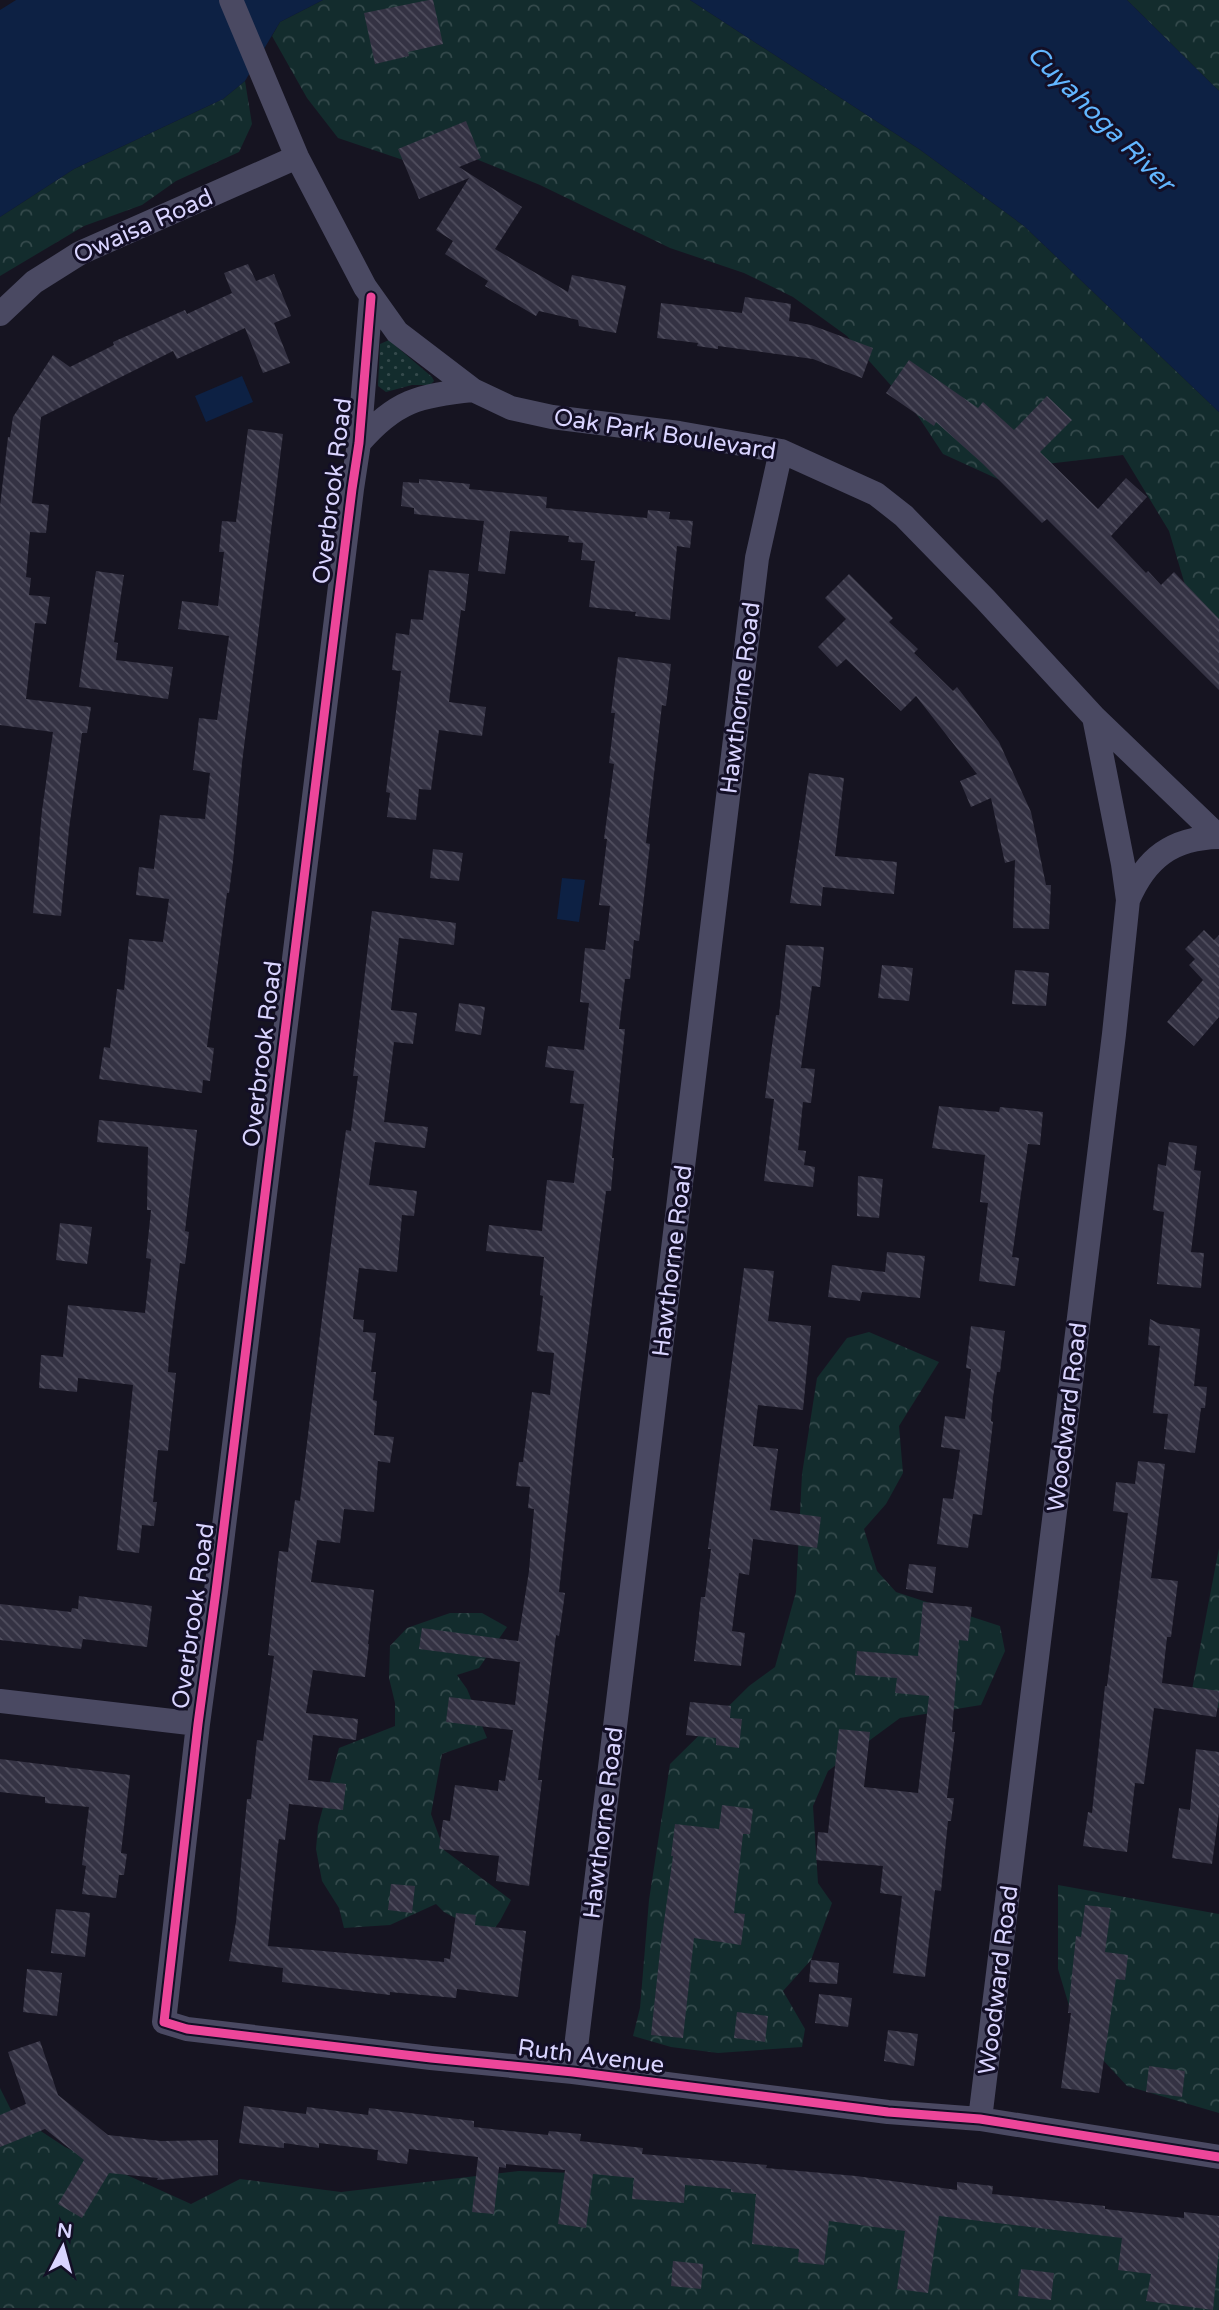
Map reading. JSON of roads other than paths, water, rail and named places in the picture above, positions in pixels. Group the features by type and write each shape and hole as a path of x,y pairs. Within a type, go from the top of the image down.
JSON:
{"street":[{"name":"Oak Park Boulevard","path":"231,0 297,157 371,297 397,332 472,390 511,408 552,417 678,433 781,451 865,486 884,499 1016,631 1094,717 1219,837"},
{"name":"Owaisa Road","path":"0,314 34,282 80,253 297,157"},
{"name":"Overbrook Road","path":"189,1816 198,1724 359,443 371,297"},
{"path":"359,443 375,425 398,407 422,397 472,390"},
{"name":"Hawthorne Road","path":"573,2072 757,558 781,451"},
{"name":"Woodward Road","path":"980,2119 1114,1034 1128,900 1094,717"},
{"path":"1128,900 1143,871 1172,846 1189,840 1219,837"},
{"path":"0,1701 198,1724"},
{"name":"Ruth Avenue","path":"189,1816 164,2022 187,2029 573,2072 888,2112 980,2119 1219,2157"}],"water":[{"path":"16,0 323,0 280,22 245,81 223,99 74,169 0,217 0,10"},
{"name":"Cuyahoga River","path":"690,0 1127,0 1219,91 1219,412 1024,226 919,149"},
{"path":"242,376 253,402 206,422 195,396"},
{"path":"562,878 585,880 579,922 557,919"}]}
